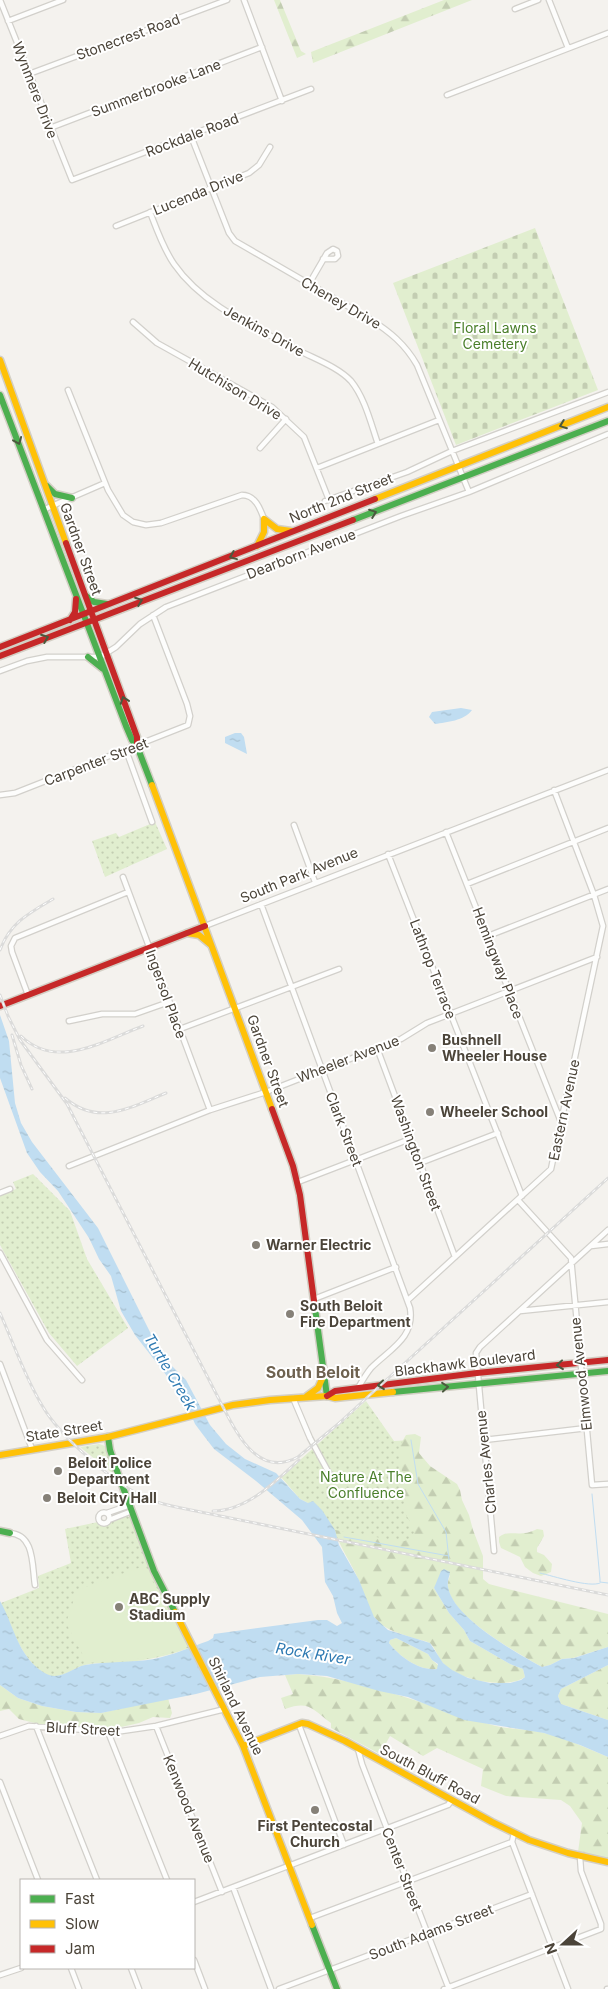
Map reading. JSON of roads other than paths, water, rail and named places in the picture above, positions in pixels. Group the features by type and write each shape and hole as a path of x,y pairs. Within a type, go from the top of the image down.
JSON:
{"main road":[{"name":"Gardner Street","path":"0,360 84,594 89,617"},
{"name":"Gardner Street","path":"0,395 76,593 107,654 137,737 137,746"},
{"name":"North 2nd Street","path":"89,617 110,604 608,407"},
{"name":"North 2nd Street","path":"89,617 107,614 608,421"},
{"path":"43,482 55,494 72,498"},
{"path":"264,519 277,529 292,531"},
{"path":"257,546 264,532 264,519"},
{"path":"70,620 75,610 76,593"},
{"path":"84,594 94,602 110,604"},
{"path":"71,628 96,635 107,614"},
{"path":"0,648 70,620 89,617"},
{"path":"0,656 71,628 89,617"},
{"name":"Gardner Street","path":"96,635 95,644 132,740 137,746 205,926 298,1182 327,1396"},
{"path":"95,644 92,651 86,657 105,671"},
{"name":"South Park Avenue","path":"0,1006 205,926"},
{"path":"186,933 201,936 212,946"},
{"name":"Blackhawk Boulevard","path":"327,1396 335,1391 358,1388 476,1373 608,1360"},
{"name":"Blackhawk Boulevard","path":"131,1432 244,1403 306,1397 327,1396 335,1398 608,1371"},
{"path":"306,1397 318,1388 324,1374"},
{"name":"State Street","path":"0,1455 131,1432"},
{"name":"Shirland Avenue","path":"108,1437 110,1450 156,1576 243,1746 337,1989"},
{"path":"0,1532 12,1533"},
{"name":"South Bluff Road","path":"299,1724 306,1723 311,1725 358,1748 514,1833 580,1857 608,1862"},
{"path":"243,1746 299,1724"}],"street":[{"name":"Wynmere Drive","path":"0,0 72,180"},
{"path":"8,21 63,0"},
{"name":"Stonecrest Road","path":"29,74 227,0"},
{"path":"244,0 282,101"},
{"path":"515,9 538,0"},
{"path":"549,0 568,48"},
{"path":"448,95 608,32"},
{"name":"Summerbrooke Lane","path":"50,128 262,47"},
{"name":"Rockdale Road","path":"72,180 312,89"},
{"name":"Cheney Drive","path":"191,136 229,232 235,241 370,319 400,341 417,365 469,492"},
{"name":"Lucenda Drive","path":"116,226 249,173 259,165 270,147"},
{"name":"Jenkins Drive","path":"150,212 164,247 174,264 205,297 259,329 336,370 350,381 362,399 378,444"},
{"path":"309,284 323,259"},
{"name":"Hutchison Drive","path":"134,322 157,343 272,407 286,419 304,438 317,468 327,501 407,472 452,451"},
{"path":"68,390 104,483 123,515 133,522 146,525 161,523 242,495 250,496 253,499 264,519"},
{"path":"452,451 608,392"},
{"path":"260,448 286,419"},
{"path":"317,468 439,420"},
{"name":"Dearborn Avenue","path":"0,671 47,657 100,657 107,654 153,615 166,607 401,516 469,492 608,434"},
{"path":"45,509 104,483"},
{"name":"Carpenter Street","path":"0,795 15,793 185,727 190,722 187,704 153,615"},
{"path":"126,750 152,822"},
{"name":"South Park Avenue","path":"205,926 608,770"},
{"path":"554,790 594,895"},
{"path":"294,825 316,882"},
{"path":"467,884 608,828"},
{"name":"Hemingway Place","path":"446,832 561,1123"},
{"name":"Lathrop Terrace","path":"388,854 522,1196"},
{"name":"Ingersol Place","path":"123,878 210,1110"},
{"path":"488,936 608,889"},
{"path":"28,995 12,952 12,943 18,935 128,892"},
{"name":"Eastern Avenue","path":"408,1300 551,1169 603,926 594,895"},
{"name":"Clark Street","path":"261,904 321,1070 357,1160 408,1300 411,1314 410,1326 400,1341 370,1369 358,1388"},
{"name":"Wheeler Avenue","path":"68,1166 210,1110 266,1092 401,1039 427,1023 450,1013 597,956"},
{"path":"180,1029 339,968"},
{"path":"69,1020 102,1014 136,1014 169,1002"},
{"name":"Washington Street","path":"377,1048 455,1257"},
{"path":"420,1163 498,1133"},
{"path":"298,1182 410,1139"},
{"path":"0,1192 10,1189"},
{"path":"518,1200 569,1254 571,1263"},
{"name":"Charles Avenue","path":"494,1551 476,1373 475,1357 477,1350 608,1230"},
{"path":"590,1246 608,1244"},
{"path":"0,1253 45,1336 82,1380"},
{"name":"Elmwood Avenue","path":"571,1263 592,1485 608,1484"},
{"path":"314,1299 396,1267"},
{"path":"519,1311 608,1302"},
{"path":"0,1364 32,1449"},
{"path":"293,1398 310,1438 330,1475"},
{"path":"484,1440 587,1428"},
{"path":"131,1508 104,1523 99,1520 101,1513 131,1508"},
{"path":"107,1513 109,1520"},
{"path":"12,1533 25,1540 28,1545 35,1585"},
{"name":"Bluff Street","path":"0,1736 29,1726 108,1732 156,1726 225,1710"},
{"path":"299,1724 344,1845"},
{"path":"36,1726 97,1879"},
{"name":"Kenwood Avenue","path":"156,1726 222,1892"},
{"path":"108,1732 167,1879"},
{"name":"Center Street","path":"358,1748 362,1764 428,1933 447,1988"},
{"path":"0,1782 38,1879"},
{"path":"195,1902 448,1805 452,1800"},
{"path":"514,1833 512,1842 568,1989"},
{"path":"310,1918 512,1842"},
{"path":"447,1988 601,1928 581,1871 580,1857"},
{"path":"233,1887 271,1989"},
{"name":"South Adams Street","path":"280,1989 532,1894"},
{"path":"195,1963 205,1989"},
{"path":"0,1975 20,1968"},
{"path":"71,1969 79,1989"},
{"path":"131,1969 139,1989"}],"water":[{"path":"461,708 472,710 465,717 445,723 435,724 429,717 432,712"},
{"path":"241,733 244,737 247,754 225,743 225,737"},
{"path":"0,1015 9,1041 15,1103 21,1123 32,1142 98,1228 150,1332 171,1365 186,1380 210,1425 226,1444 245,1459 276,1473 300,1499 308,1503 313,1501 322,1510 335,1530 339,1545 359,1580 374,1617 388,1630 430,1643 443,1663 468,1678 490,1683 510,1683 521,1680 525,1677 523,1669 510,1664 470,1641 464,1630 449,1613 434,1588 441,1571 444,1569 450,1572 448,1587 452,1599 461,1611 503,1644 542,1667 562,1659 574,1658 608,1647 608,1665 561,1689 558,1696 561,1704 608,1720 608,1757 544,1733 464,1720 408,1697 327,1676 298,1674 260,1677 196,1694 101,1713 76,1712 42,1706 18,1698 0,1685 0,1601 27,1657 43,1672 54,1676 65,1674 85,1665 161,1657 208,1641 213,1638 214,1634 318,1620 327,1620 337,1626 342,1623 337,1613 333,1596 325,1582 322,1547 302,1520 214,1449 195,1424 184,1398 135,1335 121,1311 111,1276 99,1259 89,1238 58,1191 40,1172 27,1153 0,1078","holes":["396,1638 428,1654 438,1664 437,1669 423,1668 410,1662 389,1643 390,1640"]}],"waterway":[{"path":"411,1440 418,1484 446,1532 449,1560"},
{"path":"592,1494 600,1582 608,1583"},
{"path":"344,1537 449,1556"},
{"path":"540,1573 580,1583 600,1583"}],"railway":[{"path":"0,950 9,933 21,920 53,899"},
{"path":"0,995 20,1040 67,1104 223,1407 243,1441 261,1458 272,1462 284,1462 298,1457 343,1420"},
{"path":"21,1036 35,1046 50,1051 65,1052 97,1045 143,1026"},
{"path":"12,1035 21,1065 32,1089"},
{"path":"65,1098 78,1107 103,1113 128,1108 166,1093"},
{"path":"338,1424 608,1178"},
{"path":"0,1313 31,1384 51,1419 87,1457 116,1480 142,1496 175,1507 608,1595"},
{"path":"213,1511 226,1510 249,1500 271,1485 299,1460"}],"place":[{"name":"Bushnell Wheeler House","path":"432,1048"},
{"name":"Wheeler School","path":"430,1112"},
{"name":"Warner Electric","path":"256,1245"},
{"name":"South Beloit Fire Department","path":"290,1314"},
{"name":"Beloit Police Department","path":"58,1471"},
{"name":"Beloit City Hall","path":"47,1498"},
{"name":"ABC Supply Stadium","path":"119,1607"},
{"name":"First Pentecostal Church","path":"315,1810"}],"district":[{"name":"South Beloit","path":"313,1372"}],"park label":[{"name":"Floral Lawns Cemetery","path":"495,336"},
{"name":"Nature At The Confluence","path":"366,1485"}],"water label":[{"name":"Turtle Creek","path":"170,1372"},
{"name":"Rock River","path":"313,1654"}]}
